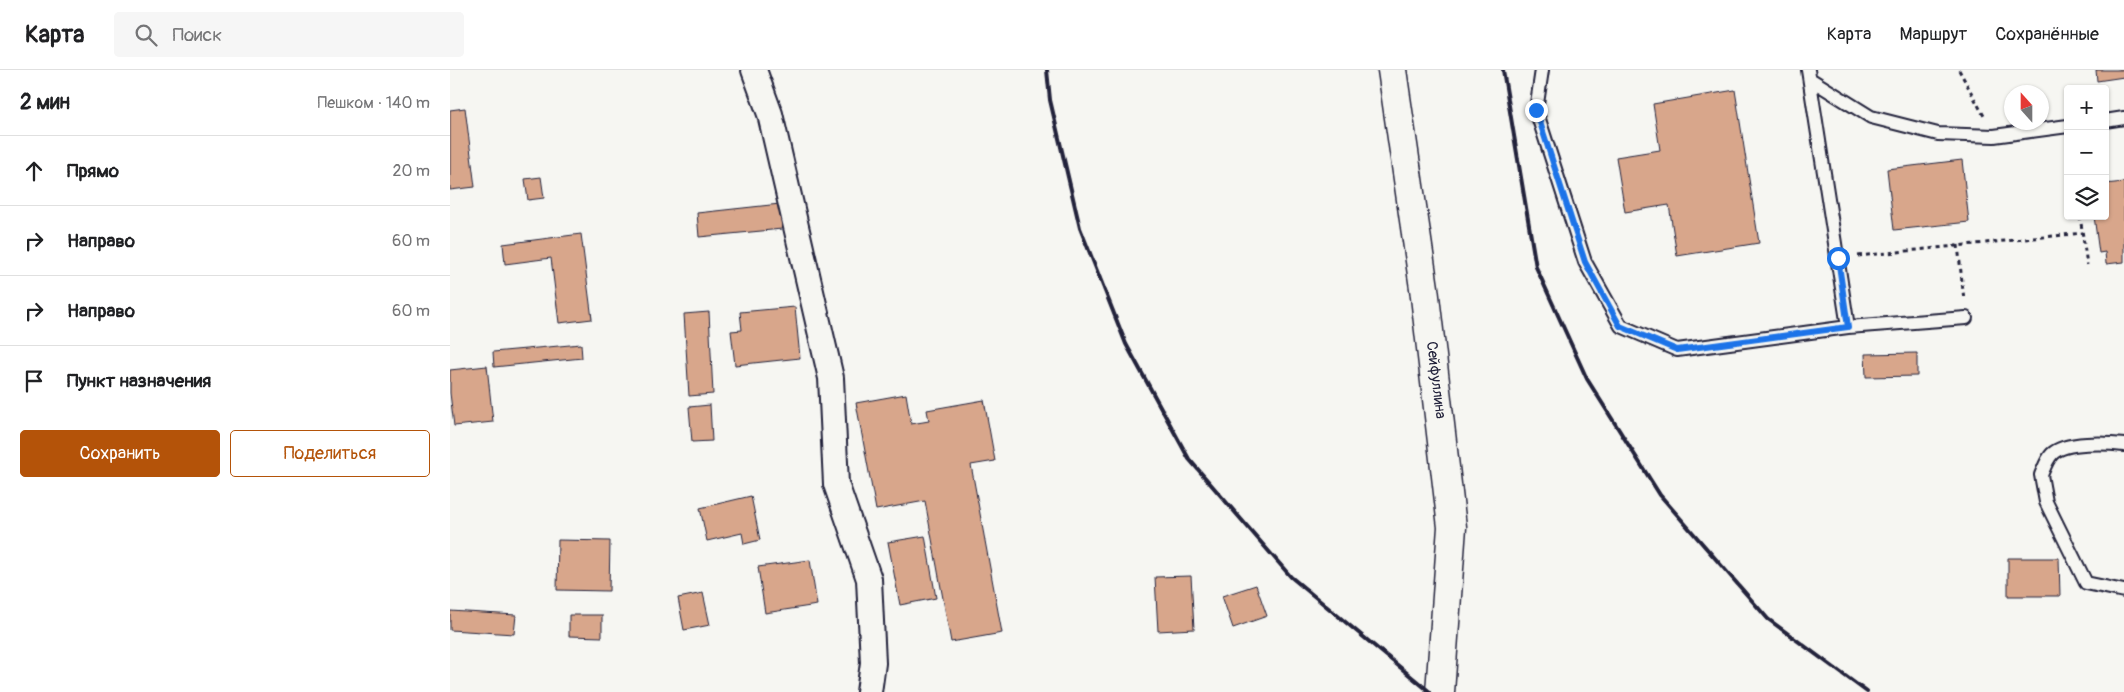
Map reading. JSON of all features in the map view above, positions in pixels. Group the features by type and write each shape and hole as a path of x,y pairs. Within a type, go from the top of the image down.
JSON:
{"main road":[{"name":"Сейфуллина","path":"1392,70 1425,297 1452,527 1440,692"}],"street":[{"path":"754,70 770,114 831,378 836,484 869,579 873,663 869,692"}],"lane":[{"path":"1542,70 1536,110 1585,262 1620,326 1677,350 1848,327 1966,318"},
{"path":"1809,75 1848,327"},
{"path":"1809,75 1871,117 1938,134 1994,136 2064,127"},
{"path":"2109,120 2124,118"},
{"path":"2124,445 2105,442 2069,446 2052,453 2041,474 2046,502 2086,583 2124,590"}],"path":[{"path":"1959,70 1994,136"},
{"path":"2081,220 2087,265"},
{"path":"1838,258 2083,233"},
{"path":"1958,246 1966,318"}],"building":[{"path":"2096,70 2124,70 2124,77 2097,81"},
{"path":"1735,90 1759,243 1677,256 1669,205 1625,212 1616,157 1660,150 1653,104"},
{"path":"465,108 475,187 450,190 450,110"},
{"path":"1962,160 1969,222 1894,230 1887,169"},
{"path":"541,177 544,198 528,200 525,179"},
{"path":"2124,182 2124,262 2106,264 2105,252 2099,253 2095,220 2109,220 2109,184"},
{"path":"780,204 782,229 699,237 697,213"},
{"path":"581,234 592,319 559,323 551,258 505,264 503,244"},
{"path":"795,307 800,358 735,365 731,331 742,330 740,312"},
{"path":"709,312 713,394 689,396 684,314"},
{"path":"581,344 582,358 494,367 493,352"},
{"path":"1917,353 1917,376 1866,377 1865,354"},
{"path":"487,366 493,422 454,426 450,393 450,370"},
{"path":"906,394 911,424 929,421 927,410 984,400 995,461 971,465 1002,633 951,642 925,501 876,510 856,403"},
{"path":"710,405 712,441 692,442 689,407"},
{"path":"751,496 760,540 744,544 742,533 707,541 700,508"},
{"path":"925,536 936,598 900,605 888,542"},
{"path":"558,540 610,541 609,591 557,590"},
{"path":"2008,558 2059,558 2060,596 2008,596"},
{"path":"810,560 817,605 765,613 758,567"},
{"path":"1191,576 1194,629 1158,631 1155,577"},
{"path":"1256,585 1267,616 1233,628 1222,596"},
{"path":"703,593 710,625 684,630 678,598"},
{"path":"450,611 516,615 514,634 450,630"},
{"path":"569,615 602,615 602,637 569,636"}],"railway":[{"path":"1047,70 1050,100 1080,228 1126,344 1189,459 1291,577 1430,692"},
{"path":"1503,70 1536,267 1587,379 1660,495 1768,619 1867,692"}],"route":[{"path":"1536,110 1585,262 1620,326 1677,350 1848,327 1838,258"}]}
